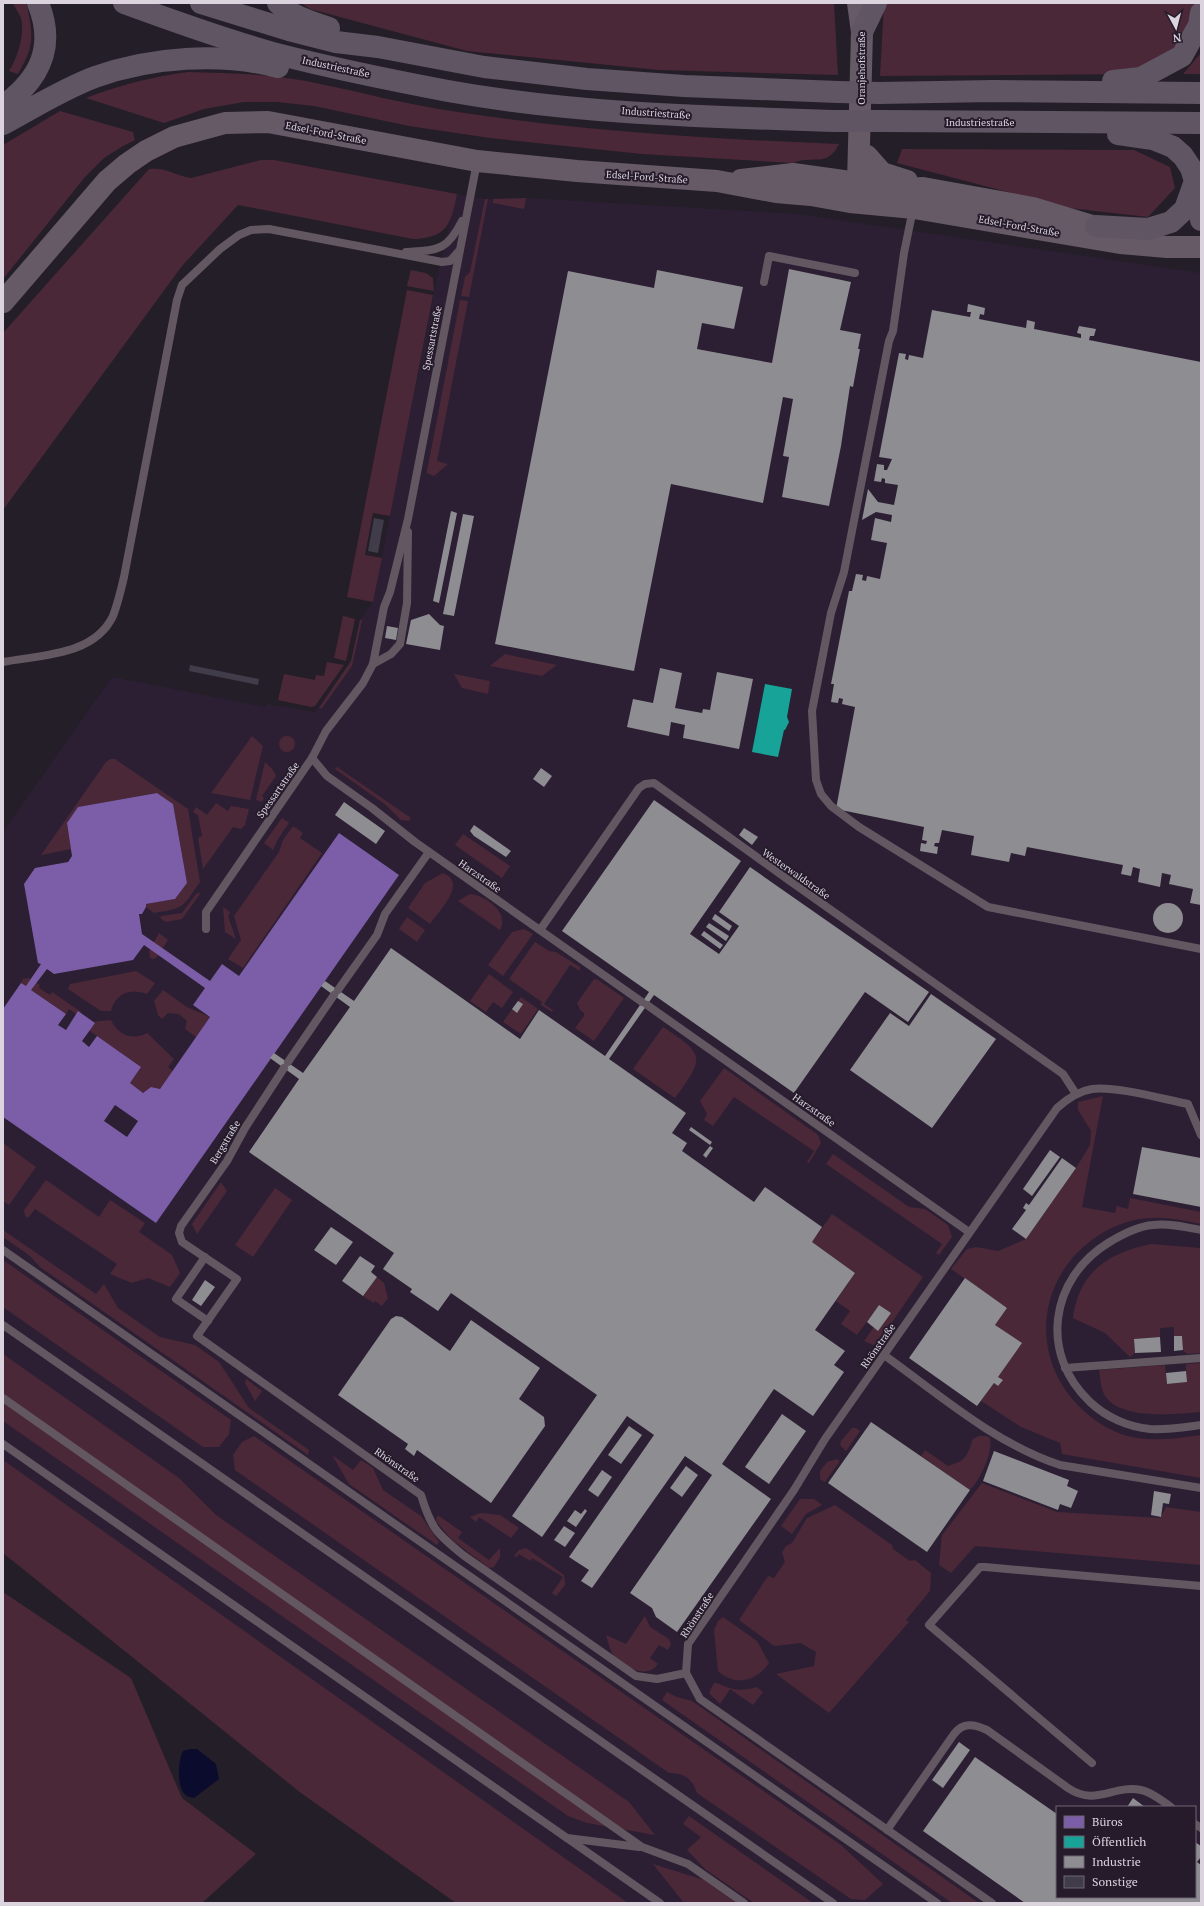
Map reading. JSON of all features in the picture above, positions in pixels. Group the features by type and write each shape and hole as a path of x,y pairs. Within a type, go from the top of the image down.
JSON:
{"highway":[{"path":"8,102 39,69 46,44 45,25 38,3"},
{"name":"Industriestraße","path":"124,3 226,39 273,53 450,91 608,110 745,118 838,121 1201,123"},
{"path":"201,3 316,37 344,43 378,47 484,66 587,79 684,86 879,93 993,91 1201,93"},
{"path":"278,3 284,8 311,22 361,38 378,47"},
{"path":"862,32 876,3"},
{"path":"993,91 1141,78 1182,56 1199,25 1201,13"},
{"path":"3,124 67,89 95,77 134,66 167,60 201,58 269,65 344,83 381,85 405,82"},
{"path":"1052,122 1153,139 1173,146 1183,156 1191,168 1201,220"},
{"path":"1096,226 1148,229 1170,222 1178,217 1184,209 1194,181"}],"street":[{"name":"Oranjehofstraße","path":"858,3 862,32 858,182"},
{"name":"Edsel-Ford-Straße","path":"3,302 107,181 127,164 174,137 202,128 225,123 268,122 477,161 599,173 717,181 779,175 812,186 850,202 914,208 1081,237 1148,245 1201,247"},
{"name":"Oranjehofstraße","path":"860,133 867,156"},
{"name":"Oranjehofstraße","path":"812,186 840,168 847,161 860,133"},
{"path":"858,182 864,171 867,156"},
{"name":"Edsel-Ford-Straße","path":"867,156 882,173 923,188 1032,208 1096,226 1148,245"},
{"name":"Edsel-Ford-Straße","path":"812,186 858,182 901,189 923,188"},
{"name":"Edsel-Ford-Straße","path":"858,182 876,200 889,206"}],"lane":[{"name":"Spessartstraße","path":"206,929 206,912 312,758 326,731 363,682 372,664 384,607 390,592 408,519 477,161"},
{"path":"914,208 904,253 893,331 889,341 844,572 831,613 812,710 816,780 821,794 831,806 859,827 988,907 1201,948"},
{"path":"393,253 433,250 444,246 454,237 467,211"},
{"path":"3,662 80,646 96,636 112,617 119,600 124,577 177,300 182,285 191,275 220,249 239,235 251,230 269,229 442,262 450,261 456,257 460,249"},
{"path":"764,282 769,256 855,273"},
{"path":"372,664 391,654 400,644 407,603 408,519"},
{"name":"Harzstraße","path":"312,758 327,776 372,808 429,852 969,1232"},
{"name":"Westerwaldstraße","path":"540,930 640,788 645,784 654,783 784,877 1064,1074 1076,1094"},
{"name":"Bergstraße","path":"205,1257 182,1242 178,1233 181,1226 227,1160 245,1128 286,1065 377,935 386,914 429,852"},
{"path":"1076,1094 1091,1089 1108,1088 1188,1104 1201,1136"},
{"name":"Rhönstraße","path":"208,1321 198,1336 421,1495 428,1519 441,1537 636,1676 657,1679 686,1673 688,1644 794,1490 825,1438 1049,1118 1057,1108 1076,1094"},
{"path":"1201,1230 1153,1224 1123,1234 1095,1251 1074,1274 1062,1298 1057,1329 1060,1350 1065,1368 1079,1392 1100,1411 1124,1424 1150,1429 1201,1425"},
{"path":"3,1250 937,1903"},
{"path":"205,1257 237,1279 208,1321 176,1299 205,1257"},
{"path":"3,1325 833,1903"},
{"path":"884,1355 996,1435 1042,1459 1060,1465 1201,1488"},
{"path":"1065,1368 1201,1358"},
{"path":"3,1398 642,1847"},
{"path":"3,1444 660,1903"},
{"path":"1092,1763 929,1626 980,1567 1201,1586"},
{"path":"686,1673 700,1698 992,1903"},
{"path":"887,1830 954,1734 958,1729 968,1725 976,1725 986,1730 1068,1788 1082,1796 1133,1789 1142,1790 1151,1793 1170,1806"},
{"path":"566,1838 642,1847 688,1864 744,1903"}],"shaded area":[{"path":"13,3 25,3 27,5 31,25 30,48 24,64 18,74 9,71 18,52 22,31 21,18"},
{"path":"301,3 834,3 838,75 659,70 467,51 310,9"},
{"path":"884,3 1194,3 1194,18 1176,49 1135,74 880,76"},
{"path":"1201,53 1201,74 1183,74"},
{"path":"188,72 247,74 306,81 401,102 505,119 695,137 839,144 834,152 824,159 806,160 793,163 642,154 490,138 409,126 314,106 277,102 244,102 204,109 164,123 86,98 136,82"},
{"path":"60,111 133,132 135,140 104,158 85,177 3,279 3,145"},
{"path":"902,149 1134,150 1170,167 1175,188 1148,217 1069,208 897,163"},
{"path":"261,160 274,160 457,194 452,214 446,227 433,236 413,239 238,205 182,266 3,510 3,333 149,169 165,170 191,178"},
{"path":"457,194 485,199 526,198 797,214 1201,273 1201,1903 569,1903 3,1501 3,832 112,677 265,707 267,704 315,712 351,661 360,620 373,602 435,287"},
{"path":"526,198 524,209 493,203 493,199"},
{"path":"485,199 488,199 469,297 461,296 465,277 470,272"},
{"path":"411,270 426,273 433,278 434,291 407,286"},
{"path":"407,290 433,295 390,516 373,513 365,555 382,558 373,602 347,597"},
{"path":"460,300 468,301 437,461 448,464 434,476 427,473 427,471"},
{"path":"343,616 355,619 346,661 334,658"},
{"path":"360,620 362,620 352,666 322,708 319,708 351,661"},
{"path":"505,654 557,665 542,676 490,666"},
{"path":"327,662 344,665 315,706 311,707 278,700 284,674 315,680 316,675 324,676"},
{"path":"454,674 490,681 488,694 462,688"},
{"path":"252,736 263,746 250,800 211,793"},
{"path":"284,736 290,736 295,741 293,750 290,752 284,752 279,747 279,741"},
{"path":"110,759 115,759 188,809 200,882 186,901 178,908 154,913 146,907 146,904 175,899 187,883 173,804 157,793 78,807 67,823 71,849 41,855 106,762"},
{"path":"265,762 273,770 276,776 262,796 264,798 262,802 256,800"},
{"path":"337,767 411,818 409,821 401,820 386,805 335,769"},
{"path":"216,803 228,811 231,806 249,809 245,825 241,829 233,827 203,869 198,838 202,836 198,815 193,812 196,807 207,815"},
{"path":"282,818 289,823 278,839 273,850 264,843"},
{"path":"293,826 303,833 300,838 322,853 243,968 228,959 241,940 234,916 279,852 283,840"},
{"path":"463,834 510,866 502,878 455,845"},
{"path":"443,873 450,878 453,883 452,890 445,905 430,924 408,908 425,883"},
{"path":"196,894 200,894 182,919 166,922 160,918 161,916 182,913"},
{"path":"470,894 489,901 499,911 502,917 500,930 458,901"},
{"path":"223,907 230,912 228,916 236,939 225,932"},
{"path":"407,917 425,930 417,942 399,929"},
{"path":"524,929 533,934 503,976 488,965 512,932"},
{"path":"159,933 168,940 157,957 153,959 150,958 149,951"},
{"path":"535,942 549,951 556,952 580,967 580,971 570,965 544,1004 553,1010 552,1012 541,1005 542,1002 509,979"},
{"path":"136,971 155,983 147,994 135,991 125,993 120,996 116,999 111,1011 101,1011 68,989 70,984"},
{"path":"489,974 513,992 502,1008 493,1002 486,1012 470,1001"},
{"path":"29,978 40,985 39,988 50,995 52,992 81,1012 79,1016 69,1009 66,1014 21,983 23,979"},
{"path":"594,979 598,980 624,998 594,1041 575,1028 584,1016 584,1013 580,1010 577,1003"},
{"path":"163,990 187,1007 210,1017 196,1037 185,1029 187,1021 179,1014 168,1013 162,1019 158,1015 154,1001"},
{"path":"521,997 538,1009 521,1034 503,1022"},
{"path":"111,1020 117,1029 126,1035 136,1036 147,1033 174,1059 168,1067 173,1071 160,1089 151,1087 143,1093 130,1083 141,1067 87,1029 92,1022"},
{"path":"663,1027 687,1044 693,1051 696,1058 691,1074 675,1098 633,1069"},
{"path":"724,1068 818,1135 821,1143 809,1163 807,1162 814,1151 734,1097 713,1126 704,1120 707,1114 700,1101"},
{"path":"1103,1096 1082,1207 1115,1213 1117,1206 1128,1209 1130,1198 1201,1212 1201,1224 1171,1219 1146,1218 1124,1223 1099,1235 1078,1252 1062,1273 1051,1296 1046,1320 1047,1344 1054,1368 1066,1391 1084,1411 1106,1427 1126,1436 1149,1439 1166,1439 1201,1435 1201,1478 1062,1454 1060,1443 1021,1427 981,1401 994,1383 998,1386 1002,1380 998,1377 1021,1343 995,1325 1007,1308 951,1269 967,1249 976,1247 998,1251 1026,1239 1076,1168 1090,1145 1091,1131 1078,1110 1078,1102"},
{"path":"3,1143 36,1167 9,1205 3,1201"},
{"path":"833,1154 909,1207 925,1209 948,1225 952,1237 939,1255 936,1253 942,1244 826,1164"},
{"path":"46,1180 99,1217 110,1200 145,1223 139,1232 172,1255 180,1273 170,1287 148,1278 132,1283 110,1274 117,1264 35,1209 28,1218 25,1216 24,1210"},
{"path":"221,1182 227,1191 197,1234 192,1224"},
{"path":"275,1188 292,1200 253,1257 235,1245"},
{"path":"832,1214 923,1277 877,1344 873,1345 864,1341 874,1327 890,1313 879,1305 857,1335 841,1324 850,1311 836,1301 855,1273 812,1242"},
{"path":"3,1230 96,1294 104,1284 118,1308 160,1337 195,1345 219,1362 249,1408 309,1450 308,1455 40,1267 30,1256 3,1237"},
{"path":"1151,1244 1201,1248 1201,1353 1187,1354 1183,1350 1182,1336 1174,1336 1174,1327 1160,1328 1160,1337 1134,1339 1135,1353 1130,1357 1105,1333 1073,1318 1076,1302 1082,1288 1098,1267 1109,1259 1122,1253"},
{"path":"3,1260 231,1420 229,1434 219,1447 203,1447 3,1307"},
{"path":"377,1277 384,1283 388,1298 382,1306 363,1296"},
{"path":"3,1354 179,1478 216,1515 629,1802 655,1835 587,1823 568,1816 3,1421"},
{"path":"1201,1363 1201,1412 1149,1414 1135,1412 1111,1403 1104,1394 1101,1386 1099,1370 1165,1365 1167,1384 1186,1382 1186,1364"},
{"path":"246,1379 262,1391 255,1401 245,1383"},
{"path":"852,1428 856,1428 860,1431 846,1451 840,1445 841,1441"},
{"path":"254,1436 841,1845 883,1884 865,1900 851,1899 697,1793 693,1784 687,1777 669,1773 235,1470 233,1455 242,1442"},
{"path":"979,1436 986,1436 990,1438 990,1451 982,1473 970,1490 921,1456 925,1450 948,1466 954,1464 965,1457 973,1439"},
{"path":"332,1455 353,1470 361,1460 373,1468 383,1490 421,1516 439,1542 437,1545 349,1484"},
{"path":"837,1459 840,1461 825,1482 820,1479 820,1471 827,1462"},
{"path":"3,1460 628,1903 456,1903 301,1793 3,1553"},
{"path":"982,1483 1057,1512 1160,1518 1166,1507 1201,1512 1201,1565 975,1546 951,1573 939,1565 942,1535"},
{"path":"800,1499 814,1499 822,1505 806,1514 792,1534 781,1526"},
{"path":"835,1505 892,1545 893,1549 910,1561 915,1560 931,1573 930,1591 906,1620 909,1622 829,1713 776,1674 814,1666 816,1652 801,1643 774,1646 739,1620 768,1576 774,1578 785,1562 782,1552 786,1546 792,1543 807,1518"},
{"path":"480,1513 500,1515 519,1528 511,1538 479,1517 476,1522 470,1517"},
{"path":"437,1516 462,1532 458,1538 489,1560 500,1548 500,1557 494,1567 489,1568 451,1539 436,1521"},
{"path":"526,1548 564,1575 565,1585 556,1596 552,1593 563,1577 532,1558 530,1561 519,1554 517,1557 514,1556 519,1550"},
{"path":"3,1592 131,1678 182,1798 256,1854 202,1903 3,1903"},
{"path":"645,1616 650,1627 669,1639 671,1644 668,1650 659,1645 650,1658 658,1664 653,1669 642,1671 629,1668 614,1656 610,1649 606,1635 626,1644"},
{"path":"723,1617 757,1641 769,1663 752,1678 745,1680 731,1679 718,1671 714,1630 718,1621"},
{"path":"714,1683 736,1690 756,1687 763,1692 753,1705 730,1689 720,1704 709,1693"},
{"path":"667,1692 677,1697 692,1701 979,1903 952,1903 662,1700"},
{"path":"197,1749 216,1764 219,1779 194,1798 183,1792 179,1777 181,1755 183,1751"},
{"path":"689,1816 813,1903 754,1903 705,1869 687,1850 701,1837 683,1824"},
{"path":"653,1864 704,1880 736,1903 684,1903"}],"building: Büros":[{"path":"157,793 173,804 187,883 175,899 146,904 142,914 139,914 142,934 210,981 222,964 239,976 339,833 399,875 156,1223 3,1117 3,1009 21,983 26,986 41,964 38,963 24,884 35,868 68,862 72,856 67,823 78,807","holes":["144,945 205,988 193,1005 210,1017 160,1089 151,1087 143,1093 130,1083 141,1067 97,1036 89,1047 82,1041 95,1023 78,1011 66,1030 58,1025 66,1014 31,990 47,969 54,974 133,960","115,1105 138,1121 127,1137 104,1121"]}],"building: Öffentlich":[{"path":"765,684 792,689 787,717 789,722 784,730 778,757 752,752"}],"building: Industrie":[{"path":"789,269 851,282 840,330 861,334 858,349 860,349 853,387 850,386 841,446 829,506 782,497 789,457 783,456 793,399 783,397 763,503 671,484 634,671 495,644 568,271 654,288 657,270 743,287 734,329 702,323 697,349 772,363"},
{"path":"968,304 985,308 984,315 980,314 979,319 1026,328 1027,320 1035,322 1034,329 1081,338 1081,334 1077,333 1079,326 1096,329 1094,336 1090,336 1089,340 1201,362 1201,905 1190,903 1193,889 1169,884 1171,875 1162,873 1160,887 1138,882 1140,869 1133,867 1131,876 1121,874 1123,865 1027,847 1025,856 1011,853 1009,862 971,855 974,836 942,830 939,843 935,843 934,846 938,847 937,854 920,851 921,843 926,844 927,841 922,840 924,827 836,809 855,707 842,704 843,699 839,698 838,703 831,702 834,684 831,684 849,591 852,591 856,574 863,575 862,580 866,581 867,576 880,579 887,543 871,540 875,518 891,522 892,515 876,512 862,520 868,489 878,502 894,505 898,485 885,483 885,479 882,478 881,482 874,481 877,464 884,465 884,470 887,470 892,459 879,457 899,353 906,354 905,359 908,360 909,355 923,358 932,310 970,317 971,312 967,312"},
{"path":"451,511 457,513 439,603 433,601"},
{"path":"463,514 474,516 454,616 443,614"},
{"path":"429,614 440,625 444,626 440,650 406,644 411,620"},
{"path":"387,626 398,628 396,640 385,638"},
{"path":"660,668 682,673 675,708 702,713 703,709 710,710 717,672 753,679 739,749 683,738 685,725 671,722 669,736 627,727 633,699 653,703"},
{"path":"541,768 552,776 544,787 533,779"},
{"path":"654,800 741,861 690,934 719,954 739,926 719,912 750,867 929,992 908,1022 865,992 794,1093 654,995 609,1059 686,1113 672,1133 687,1143 682,1151 754,1202 765,1187 822,1227 812,1242 855,1273 815,1330 845,1351 834,1365 844,1372 813,1416 774,1389 722,1464 771,1499 677,1632 656,1617 652,1608 630,1593 712,1475 685,1456 592,1588 581,1581 589,1570 569,1557 654,1435 627,1416 542,1537 512,1516 597,1395 451,1293 438,1311 410,1292 412,1289 383,1269 394,1253 249,1152 299,1079 270,1058 274,1053 303,1073 350,1007 321,986 325,981 354,1001 391,948 520,1039 539,1010 605,1056 649,992 562,931"},
{"path":"344,802 385,831 376,844 335,815"},
{"path":"474,825 511,851 506,857 474,836 470,831"},
{"path":"744,828 758,837 752,845 739,835"},
{"path":"1168,903 1174,904 1182,912 1182,924 1174,932 1168,933 1162,932 1154,924 1153,918 1154,912 1162,904"},
{"path":"715,914 732,926 729,931 712,919"},
{"path":"709,923 729,936 726,941 706,927"},
{"path":"704,931 723,945 720,949 701,935"},
{"path":"931,994 996,1039 932,1128 850,1070 890,1013 909,1026"},
{"path":"518,1001 523,1004 517,1013 512,1009"},
{"path":"691,1127 712,1142 710,1145 689,1130"},
{"path":"710,1146 713,1148 706,1158 703,1155"},
{"path":"1142,1147 1201,1158 1201,1207 1133,1194"},
{"path":"1050,1150 1060,1157 1032,1196 1023,1189"},
{"path":"1062,1158 1076,1168 1026,1239 1012,1229 1026,1210 1023,1208 1026,1203 1029,1205"},
{"path":"331,1227 353,1242 336,1265 314,1250"},
{"path":"360,1256 375,1266 371,1272 377,1277 363,1296 342,1281"},
{"path":"965,1278 1007,1308 995,1325 1022,1343 998,1377 1003,1380 998,1386 994,1383 977,1406 909,1358"},
{"path":"205,1280 215,1287 201,1306 192,1300"},
{"path":"879,1305 891,1313 878,1331 867,1322"},
{"path":"396,1316 402,1317 450,1351 471,1320 540,1368 519,1399 544,1417 545,1426 491,1503 417,1450 414,1456 405,1449 408,1444 338,1395 391,1319"},
{"path":"1174,1336 1182,1336 1183,1350 1174,1351"},
{"path":"1160,1337 1161,1352 1135,1353 1134,1339"},
{"path":"1186,1371 1187,1382 1167,1384 1166,1373"},
{"path":"782,1414 806,1431 769,1484 745,1467"},
{"path":"871,1422 970,1490 927,1552 828,1483"},
{"path":"629,1426 642,1435 621,1464 608,1455"},
{"path":"994,1451 1069,1480 1067,1486 1078,1491 1071,1508 1060,1504 1058,1510 983,1481"},
{"path":"686,1466 698,1475 682,1497 670,1488"},
{"path":"602,1470 612,1477 598,1497 588,1490"},
{"path":"1154,1491 1171,1494 1169,1504 1163,1503 1161,1517 1151,1515"},
{"path":"585,1509 587,1511 576,1527 567,1521 575,1510 581,1514"},
{"path":"564,1526 575,1533 565,1547 554,1540"},
{"path":"959,1742 970,1750 943,1788 932,1780"},
{"path":"975,1757 1056,1813 1056,1898 1196,1898 1196,1843 1201,1846 1201,1857 1197,1862 1201,1865 1201,1903 1025,1903 923,1831"},
{"path":"1133,1798 1144,1806 1128,1806"}],"building: Sonstige":[{"path":"374,518 384,520 378,553 368,551"},
{"path":"190,665 259,679 258,685 189,671"}]}
